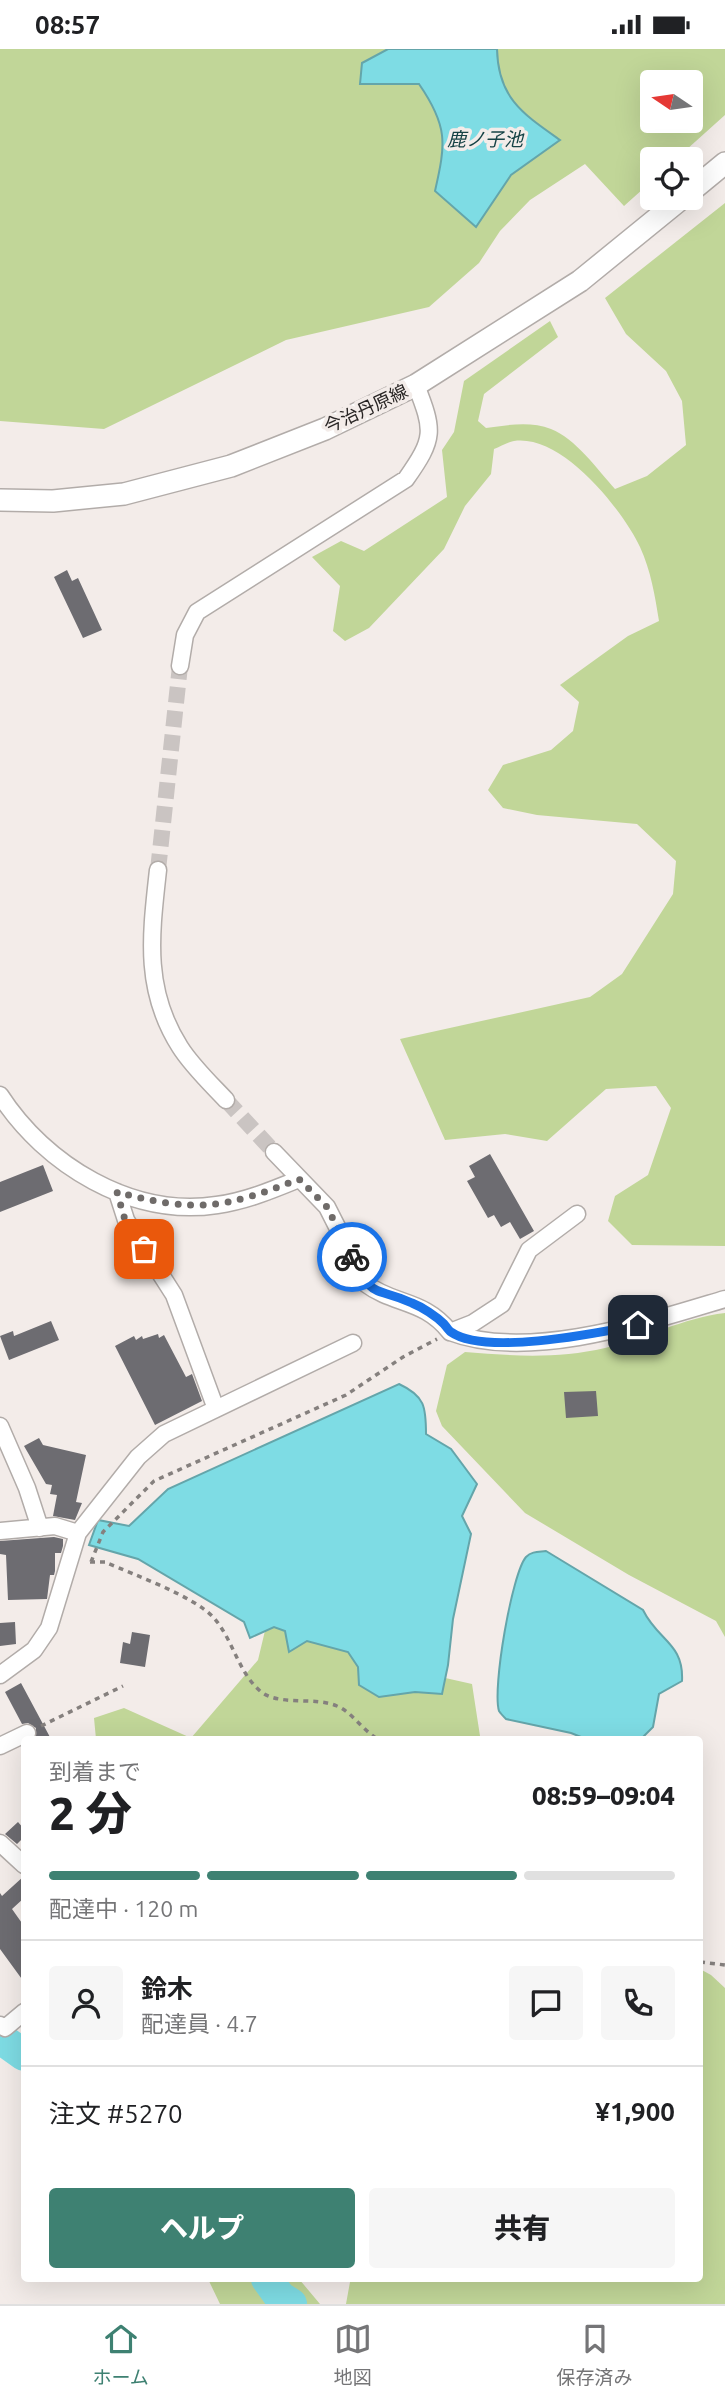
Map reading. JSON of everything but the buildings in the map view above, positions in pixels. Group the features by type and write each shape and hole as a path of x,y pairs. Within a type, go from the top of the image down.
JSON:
{"main road":[{"path":"703,181 725,163"},
{"name":"今治丹原線","path":"0,501 53,501 124,495 231,466 325,429 416,385 580,281 667,210"}],"street":[{"path":"180,666 185,635 197,612 406,479 423,454 430,429 416,385"},
{"path":"158,870 150,963 155,992 180,1047 226,1100"},
{"path":"0,1095 30,1136 55,1158 117,1192 183,1207 215,1206 248,1199 299,1179"},
{"path":"274,1152 327,1207 366,1285 377,1293 412,1303 442,1322 450,1332 471,1340 521,1342 583,1336 638,1325 725,1299"},
{"path":"117,1192 125,1220 174,1295 201,1360 216,1409"},
{"path":"450,1332 472,1323 502,1304 528,1250 577,1214"},
{"path":"0,1675 34,1650 49,1628 78,1533 138,1457 164,1434 353,1343"},
{"path":"0,1426 27,1488 40,1528"},
{"path":"0,1531 55,1526 78,1533"},
{"path":"0,1746 27,1733"},
{"path":"0,1843 21,1862"},
{"path":"0,2025 5,2028 21,2015"}],"path":[{"path":"91,1562 103,1532 154,1481 346,1395 402,1357 450,1332"},
{"path":"70,1562 105,1562 196,1604 214,1618 235,1649 243,1671 261,1692 279,1698 338,1706 374,1736"},
{"path":"27,1733 123,1686"},
{"path":"703,1962 725,1965"}],"green space":[{"path":"0,49 725,49 725,115 689,147 640,147 640,192 624,206 585,164 530,200 500,231 479,263 429,307 286,340 104,429 0,421"},
{"path":"725,203 725,1246 632,1245 608,1221 615,1196 648,1175 671,1108 656,1086 606,1089 547,1141 505,1134 445,1140 400,1039 590,997 622,974 673,894 676,861 637,824 537,815 503,808 488,790 503,765 551,750 573,731 579,702 560,685 628,636 659,621 650,574 640,547 605,495 570,461 551,449 532,442 514,441 494,449 491,474 465,506 444,549 369,628 345,641 333,631 340,586 312,557 341,541 364,551 447,497 442,450 454,432 464,381 550,321 558,337 484,394 478,421 486,428 527,424 560,433 586,455 615,489 647,476 686,445 682,401 666,371 626,334 605,298"},
{"path":"725,1313 725,1637 716,1621 629,1575 525,1513 442,1426 436,1411 447,1365 465,1352 535,1356 570,1354 605,1348 694,1319"},
{"path":"269,1614 432,1675 472,1684 480,1736 193,1736 258,1660"},
{"path":"124,1708 187,1736 96,1736 94,1718"},
{"path":"703,1971 725,1988 725,2304 346,2304 350,2282 703,2282"},
{"path":"209,2282 302,2282 320,2304 220,2304"}],"water":[{"name":"鹿ノ子池","path":"388,49 497,49 502,80 515,103 560,140 511,175 476,227 435,191 441,160 442,135 435,112 419,84 360,84 362,63"},
{"path":"399,1384 408,1388 422,1403 426,1434 451,1449 477,1484 462,1516 471,1534 453,1619 442,1694 415,1692 379,1697 359,1685 358,1667 348,1652 307,1641 289,1652 285,1631 274,1627 250,1638 244,1622 138,1559 89,1545 98,1520 129,1526 168,1489"},
{"path":"546,1551 643,1610 679,1658 682,1681 659,1694 653,1727 644,1736 578,1736 506,1719 499,1711 498,1680 509,1607 521,1567 526,1557"}],"waterway":[{"path":"0,2038 21,2053"},
{"path":"269,2282 280,2297 291,2304"}],"tunnel":[{"path":"158,870 180,666"},
{"path":"226,1100 274,1152"}],"way so far":[{"path":"144,1249 125,1220 117,1192 183,1207 215,1206 248,1199 299,1179 327,1207 352,1257"}],"route":[{"path":"352,1257 366,1285 377,1293 412,1303 442,1322 450,1332 471,1340 521,1342 583,1336 638,1325"}]}
